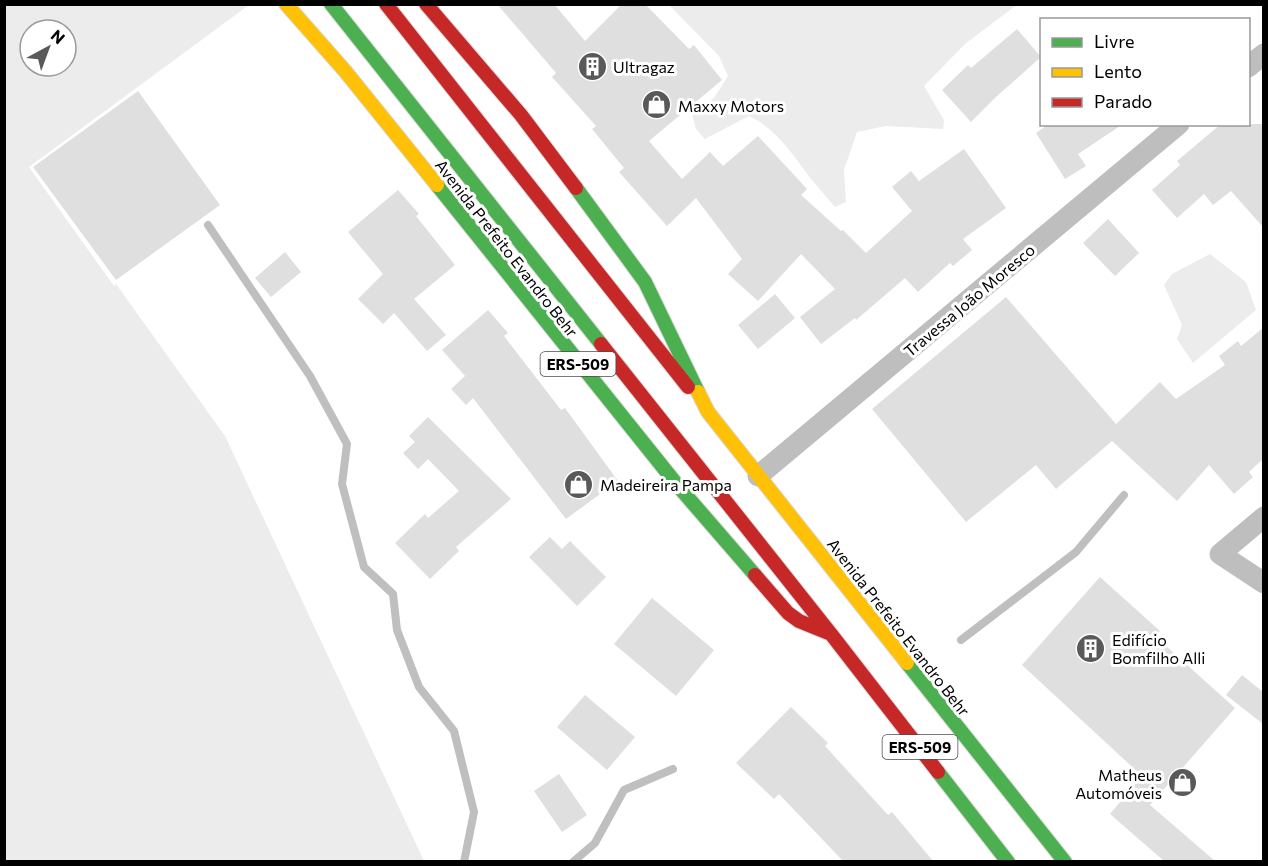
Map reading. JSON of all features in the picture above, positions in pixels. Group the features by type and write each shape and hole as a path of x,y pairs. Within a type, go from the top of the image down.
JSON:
{"main road":[{"name":"Avenida Prefeito Evandro Behr","path":"286,4 345,71 678,486 788,613 799,621 831,634"},
{"name":"Avenida Prefeito Evandro Behr","path":"331,4 831,634 1008,861"},
{"name":"Avenida Prefeito Evandro Behr","path":"386,4 1065,861"},
{"name":"Avenida Prefeito Evandro Behr","path":"426,4 521,116 645,282 708,412"}],"street":[{"path":"1250,65 1263,54"},
{"name":"Travessa João Moresco","path":"758,476 1177,126"},
{"path":"1263,518 1220,554 1263,583"}],"shaded area":[{"path":"5,4 249,5 29,167 225,436 424,861 5,861"},
{"path":"669,5 1023,5 1014,7 965,44 924,86 944,120 943,129 886,126 857,132 844,170 846,202 835,207 784,143 759,121 749,116 705,139 696,129 692,115 714,98 728,76 719,56"},
{"path":"1210,254 1246,282 1256,310 1193,363 1177,339 1182,325 1164,285 1172,274"}],"building":[{"path":"497,4 554,4 585,41 622,4 645,4 689,49 694,45 722,80 649,141 682,179 710,152 723,166 758,136 807,189 801,195 841,231 843,230 866,253 912,211 892,187 911,171 919,181 964,149 1006,208 963,239 972,250 953,266 950,263 918,292 905,278 856,320 855,318 821,344 800,317 835,289 801,254 758,301 728,274 742,259 696,198 667,226 619,172 624,168 592,129 596,126 552,77 556,73"},
{"path":"1017,29 1040,56 971,122 942,90 968,65 971,68"},
{"path":"138,91 220,205 116,280 33,167"},
{"path":"1263,124 1263,227 1231,191 1213,205 1204,194 1177,218 1152,190 1180,165 1177,161 1219,126"},
{"path":"1046,126 1120,126 1078,154 1086,166 1065,179 1036,133"},
{"path":"398,190 419,214 416,216 455,265 414,299 446,335 427,351 394,313 383,324 358,299 383,274 348,232"},
{"path":"1108,219 1139,253 1115,276 1083,243"},
{"path":"285,252 301,272 271,297 255,278"},
{"path":"775,294 795,318 758,349 738,325"},
{"path":"1006,297 1116,424 1160,382 1176,399 1225,365 1219,356 1238,341 1241,346 1263,328 1263,459 1249,472 1253,477 1234,494 1209,465 1177,501 1112,441 1056,489 1036,465 966,522 872,409"},
{"path":"488,310 508,333 504,336 561,410 565,408 618,481 566,519 473,398 466,405 451,389 465,376 442,350"},
{"path":"428,417 511,499 456,547 459,551 430,579 395,543 425,514 428,518 459,491 428,459 418,469 403,453 415,442 409,436"},
{"path":"550,537 562,549 570,541 606,577 577,606 529,557"},
{"path":"1100,577 1160,631 1155,636 1235,708 1150,805 1215,861 1164,861 1110,814 1142,776 1022,665"},
{"path":"652,598 714,650 676,696 614,644"},
{"path":"1242,675 1263,692 1263,724 1226,695"},
{"path":"585,695 635,737 607,770 557,727"},
{"path":"791,707 828,743 825,746 888,815 892,812 933,861 843,861 779,794 774,799 736,763"},
{"path":"559,774 587,815 562,832 534,791"}],"waterway":[{"path":"208,225 310,376 347,444 342,484 364,567 393,594 397,630 419,687 454,731 474,812 464,862"},
{"path":"961,640 1076,552 1124,495"},
{"path":"573,862 595,843 624,790 673,769"}],"traffic: fast":[{"path":"331,4 601,344"},
{"path":"437,185 678,486 755,575"},
{"path":"576,188 645,282 698,392"},
{"path":"907,663 1065,862"},
{"path":"938,772 1008,862"}],"traffic: slow":[{"path":"286,4 345,71 437,185"},
{"path":"698,392 708,412 907,663"}],"traffic: jam":[{"path":"386,4 688,387"},
{"path":"426,4 521,115 576,188"},
{"path":"601,344 831,634"},
{"path":"755,575 788,613 799,621 831,634 938,772"}],"place":[{"name":"Ultragaz","path":"592,66"},
{"name":"Maxxy Motors","path":"657,105"},
{"name":"Madeireira Pampa","path":"579,484"},
{"name":"Edifício Bomfilho Alli","path":"1091,648"},
{"name":"Matheus Automóveis","path":"1183,783"}]}
